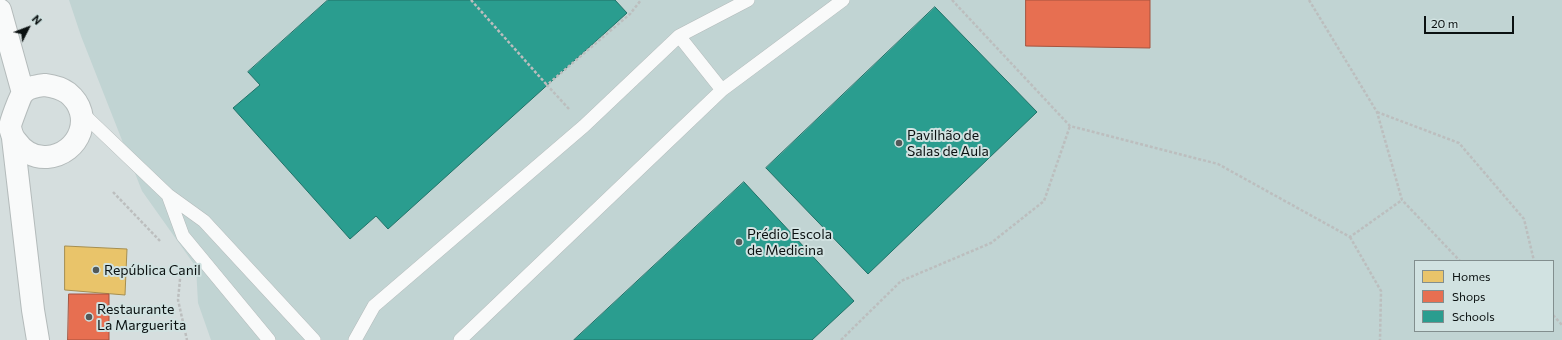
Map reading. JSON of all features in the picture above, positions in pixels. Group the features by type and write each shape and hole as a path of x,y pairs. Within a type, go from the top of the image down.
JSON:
{"street":[{"path":"0,10 23,93 10,126 14,138 38,340"},
{"path":"14,138 21,148 31,155 43,157 55,156 66,152 74,144 80,134 82,123 80,111 76,101 68,92 57,87 45,85 33,87 23,93"}],"lane":[{"path":"355,340 374,306 584,126 679,36 748,0"},
{"path":"460,340 722,90 843,0"},
{"path":"679,36 722,90"},
{"path":"80,111 168,195 204,221 314,340"},
{"path":"168,195 183,236 269,340"}],"path":[{"path":"471,0 584,126"},
{"path":"547,85 630,14 641,0"},
{"path":"952,0 1070,126 1218,164 1350,237 1381,291 1380,340"},
{"path":"1309,0 1377,112 1402,200 1459,260"},
{"path":"1377,112 1459,143 1524,219 1534,260"},
{"path":"841,340 901,281 991,243 1044,201 1070,126"},
{"path":"114,192 161,242"},
{"path":"1350,237 1402,200"},
{"path":"182,265 178,300 187,340"},
{"path":"1554,316 1562,325"}],"shaded area":[{"path":"69,0 1562,0 1562,340 211,340 198,303 196,267 142,191 81,36"}],"building: Homes":[{"name":"República Canil","path":"65,246 127,249 125,295 65,290"}],"building: Shops":[{"path":"1026,0 1150,0 1150,48 1026,46"},
{"name":"Restaurante La Marguerita","path":"69,294 109,294 109,340 68,340"}],"building: Schools":[{"path":"328,0 615,0 627,13 388,229 376,216 350,239 233,108 260,85 248,72"},
{"name":"Pavilhão de Salas de Aula","path":"935,7 1037,112 868,274 766,168"},
{"name":"Prédio Escola de Medicina","path":"744,182 854,301 812,340 574,340"}],"place":[{"name":"Pavilhão de Salas de Aula","path":"899,143"},
{"name":"Prédio Escola de Medicina","path":"739,242"},
{"name":"República Canil","path":"96,270"},
{"name":"Restaurante La Marguerita","path":"89,317"}]}
